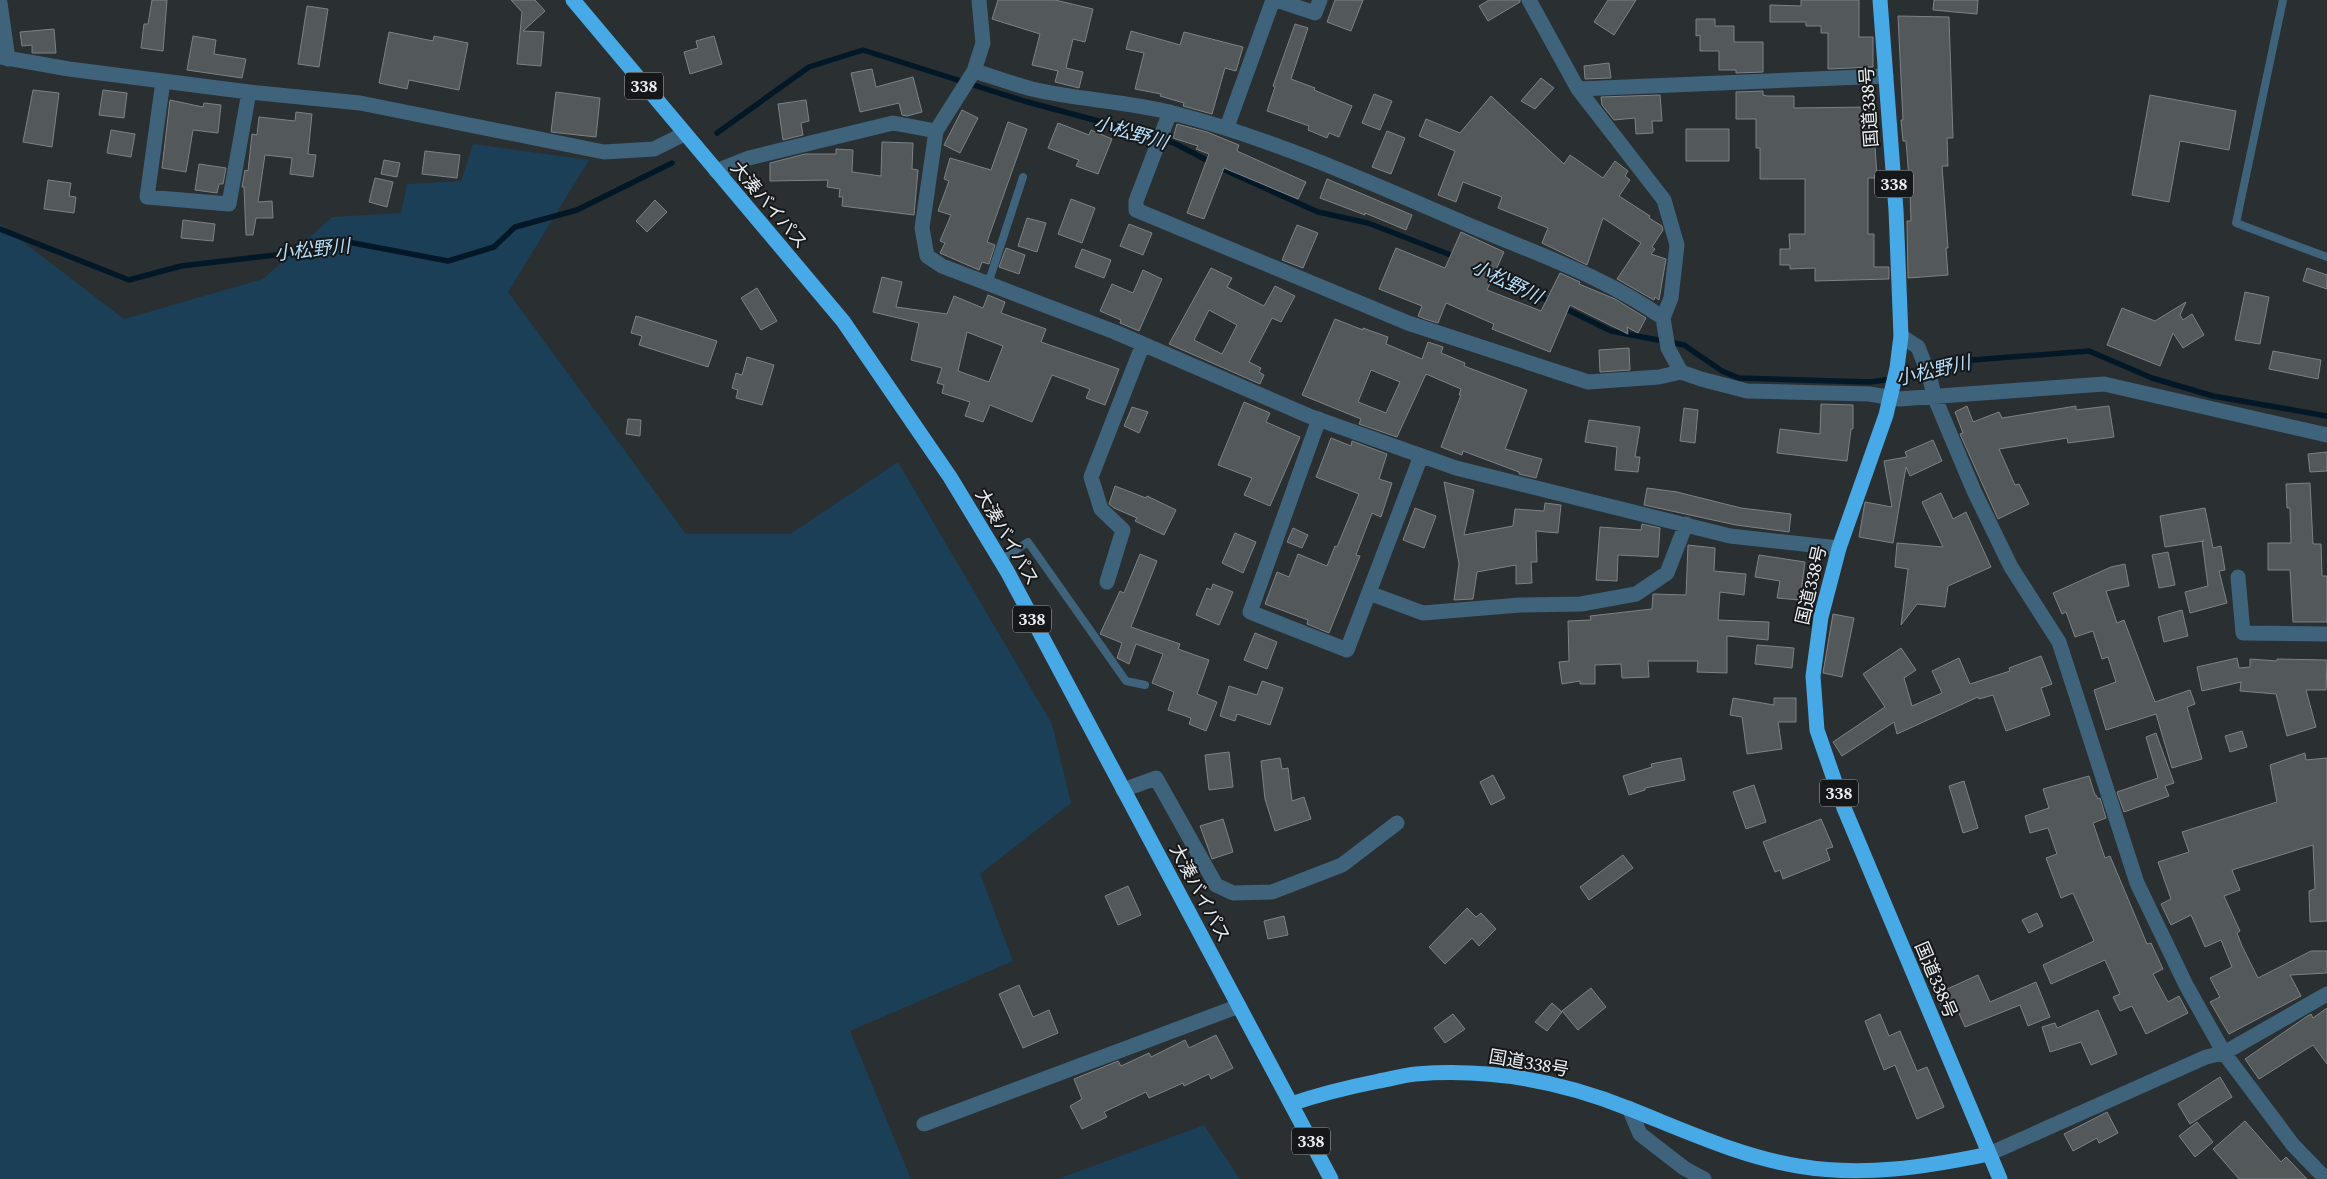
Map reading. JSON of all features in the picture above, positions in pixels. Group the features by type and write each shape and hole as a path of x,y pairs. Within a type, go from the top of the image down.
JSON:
{"highway":[{"name":"大湊バイパス","path":"573,0 843,321 950,477 1000,560 1331,1179"},
{"name":"国道338号","path":"1880,0 1896,210 1901,336 1897,368 1886,414 1838,548 1821,617 1813,676 1817,730 1844,808 2000,1179"},
{"name":"国道338号","path":"1291,1104 1318,1094 1414,1074 1482,1073 1548,1082 1628,1108 1697,1137 1742,1153 1799,1166 1876,1172 1931,1166 1989,1154"}],"street":[{"path":"979,0 983,43 972,74 936,131 922,228 926,256 942,266 1143,344 1319,419 1456,468 1730,536 1838,548"},
{"path":"1227,127 1274,0 1315,13 1320,0"},
{"path":"1529,0 1578,90 1664,200 1677,245 1671,298 1664,325 1668,348 1681,372"},
{"path":"0,3 4,58 249,92 360,102 604,152 654,149 684,134"},
{"path":"972,74 1033,89 1170,112 1227,127 1319,162 1578,272 1641,302 1664,325"},
{"path":"1578,90 1886,76"},
{"path":"163,81 147,197 229,204 249,92"},
{"path":"1170,112 1136,201 1136,210 1408,323 1588,382 1659,376 1681,372 1747,391 1890,393 1899,399 2104,384 2327,435"},
{"path":"716,171 749,158 893,123 936,131"},
{"path":"1901,336 1918,347 1930,378 1934,396 1974,491 2012,567 2059,642 2137,883 2186,985 2224,1053 2293,1145 2326,1179"},
{"path":"1107,582 1123,530 1101,509 1091,478 1143,344"},
{"path":"1319,419 1250,612 1348,650 1421,456"},
{"path":"1369,593 1424,613 1520,605 1581,604 1636,594 1667,573 1686,524"},
{"path":"2238,577 2243,633 2327,634"},
{"path":"1123,790 1156,778 1216,885 1233,893 1272,892 1342,866 1397,823"},
{"path":"1989,1154 2206,1057 2224,1053 2327,994"},
{"path":"924,1124 1239,1006"},
{"path":"1628,1108 1640,1134 1684,1168 1704,1179"}],"lane":[{"path":"2284,0 2236,223 2327,256"},
{"path":"988,284 1022,177"},
{"path":"1000,560 1028,542 1126,681 1145,685"}],"shaded area":[{"path":"473,144 589,160 508,292 686,534 790,534 898,462 1052,724 1071,803 980,874 1013,961 850,1031 911,1179 0,1179 0,224 124,319 263,279 332,217 401,213 407,184 461,181"},
{"path":"1204,1125 1240,1179 1058,1179"}],"building":[{"path":"152,0 167,0 163,51 141,48 144,24 148,24"},
{"path":"511,0 535,0 545,11 523,31 544,32 541,66 517,64 522,12"},
{"path":"998,0 1055,0 1093,9 1085,42 1073,39 1066,68 1083,72 1079,88 1055,82 1058,71 1032,65 1040,34 992,19"},
{"path":"1335,0 1363,0 1351,31 1327,22"},
{"path":"1489,0 1520,0 1520,2 1488,21 1479,6"},
{"path":"1608,0 1636,0 1614,35 1594,22"},
{"path":"1801,0 1859,0 1859,37 1873,37 1873,67 1828,69 1828,33 1821,33 1821,26 1806,26 1806,22 1770,22 1770,5 1801,6"},
{"path":"1934,0 1978,0 1977,14 1933,10"},
{"path":"307,6 328,9 319,67 298,64"},
{"path":"1898,16 1949,17 1953,138 1947,138 1948,166 1942,166 1948,275 1908,278 1907,221 1911,221 1910,191 1906,141 1903,141 1901,120 1903,120"},
{"path":"1696,19 1715,19 1715,26 1734,26 1734,42 1763,42 1763,72 1736,73 1736,70 1719,70 1719,51 1700,51 1700,35 1696,36"},
{"path":"1295,24 1308,28 1291,79 1352,106 1339,137 1329,133 1327,138 1308,130 1309,126 1267,111 1275,87 1273,86"},
{"path":"54,29 56,53 32,53 32,45 22,46 20,32"},
{"path":"1131,31 1180,45 1184,32 1243,47 1236,71 1225,68 1212,114 1183,106 1184,103 1160,96 1161,94 1135,89 1144,53 1126,49"},
{"path":"389,32 433,41 434,36 468,43 459,90 409,80 407,89 379,83"},
{"path":"193,36 216,40 214,54 246,59 242,78 187,70"},
{"path":"714,36 722,64 690,74 684,52 698,48 696,41"},
{"path":"1609,63 1611,78 1585,79 1584,66"},
{"path":"872,69 876,87 913,77 922,112 907,116 902,115 899,103 860,112 851,73"},
{"path":"1541,78 1554,88 1535,109 1521,101"},
{"path":"33,90 59,93 52,147 23,142"},
{"path":"103,90 127,93 124,118 99,115"},
{"path":"1763,91 1763,95 1767,96 1794,96 1794,108 1869,107 1869,131 1874,130 1877,178 1868,178 1868,234 1874,234 1874,267 1889,267 1889,279 1815,281 1815,268 1790,269 1790,265 1780,265 1780,249 1790,249 1789,234 1805,234 1805,179 1760,179 1760,148 1756,148 1756,119 1736,119 1736,92"},
{"path":"556,92 600,98 596,137 551,132"},
{"path":"1374,94 1392,101 1380,130 1362,123"},
{"path":"1660,95 1662,121 1652,121 1653,133 1636,134 1635,118 1614,120 1602,105 1601,97"},
{"path":"2150,95 2236,111 2229,150 2180,141 2169,202 2132,195"},
{"path":"1491,96 1564,164 1570,155 1603,178 1615,161 1628,171 1625,176 1630,180 1619,196 1650,216 1649,218 1662,226 1663,230 1652,247 1655,249 1651,254 1666,259 1659,300 1655,297 1654,300 1617,279 1641,243 1603,218 1587,265 1542,243 1548,228 1498,208 1502,197 1463,182 1456,202 1438,195 1455,151 1419,136 1426,119 1460,133"},
{"path":"170,100 203,107 204,103 221,105 218,133 193,130 186,172 162,168"},
{"path":"806,100 809,121 801,123 803,135 783,140 778,104"},
{"path":"962,110 978,118 960,153 944,145"},
{"path":"296,112 312,114 308,154 316,155 313,177 290,174 292,158 265,155 258,202 272,201 273,218 256,218 253,235 246,235 244,187 242,187 245,170 248,171 252,134 257,135 259,117 295,121"},
{"path":"1008,122 1027,129 987,242 995,245 989,264 982,262 979,270 940,253 945,243 940,241 951,215 938,211 949,181 944,179 950,158 991,170"},
{"path":"1058,123 1089,135 1091,130 1112,139 1098,174 1076,166 1079,160 1048,148"},
{"path":"1177,124 1207,132 1239,145 1237,151 1306,182 1298,199 1224,168 1204,219 1187,213 1209,154 1196,149 1198,146 1173,138"},
{"path":"1686,129 1729,129 1729,161 1686,161"},
{"path":"111,130 135,134 131,157 107,153"},
{"path":"1387,131 1405,138 1391,174 1372,167"},
{"path":"882,142 913,143 912,169 918,170 914,215 842,206 843,197 839,197 840,189 827,187 828,180 770,181 770,163 805,154 836,154 836,149 853,150 852,172 881,176"},
{"path":"425,151 460,155 457,178 422,174"},
{"path":"384,160 400,163 397,177 381,174"},
{"path":"199,164 226,168 223,184 219,184 217,193 195,190"},
{"path":"375,178 393,182 387,207 369,202"},
{"path":"1327,179 1412,215 1406,230 1365,213 1365,215 1320,198"},
{"path":"48,180 71,183 69,196 76,197 74,213 44,209"},
{"path":"1071,199 1095,208 1082,243 1058,234"},
{"path":"655,200 667,212 647,232 636,221"},
{"path":"1027,218 1046,223 1037,252 1018,246"},
{"path":"183,220 215,224 213,241 181,238"},
{"path":"1129,224 1152,233 1143,255 1120,246"},
{"path":"1297,225 1318,233 1303,268 1282,260"},
{"path":"1461,232 1504,252 1487,290 1541,311 1560,273 1580,282 1579,284 1615,299 1646,318 1638,333 1627,327 1628,334 1570,305 1550,352 1492,329 1494,324 1446,303 1438,323 1425,319 1418,316 1422,306 1379,289 1396,248 1445,268"},
{"path":"1006,248 1025,255 1019,274 999,267"},
{"path":"1082,249 1111,260 1104,278 1075,267"},
{"path":"1211,268 1232,278 1227,287 1264,306 1275,286 1295,296 1281,322 1272,318 1249,362 1261,368 1259,372 1264,375 1260,384 1169,344","holes":["1209,310 1237,325 1222,354 1194,340"]},
{"path":"2307,268 2327,275 2327,289 2303,281"},
{"path":"1143,270 1162,279 1139,331 1120,323 1121,320 1100,311 1112,284 1133,293"},
{"path":"882,277 902,282 896,307 947,314 954,296 983,308 988,295 1005,302 1001,313 1046,329 1041,342 1119,369 1105,405 1086,398 1090,389 1052,375 1032,422 990,405 983,422 965,416 970,402 942,393 944,385 937,383 942,368 911,360 919,323 873,312","holes":["967,332 1003,346 989,382 958,371"]},
{"path":"757,288 777,321 761,330 741,298"},
{"path":"2245,292 2269,297 2260,344 2235,340"},
{"path":"2186,302 2180,315 2183,320 2192,314 2204,335 2183,348 2173,333 2160,366 2107,345 2122,308 2155,321"},
{"path":"636,316 717,341 708,367 639,345 642,336 631,333"},
{"path":"1335,319 1388,337 1386,344 1422,359 1428,342 1443,347 1441,353 1465,363 1464,366 1527,390 1505,449 1542,459 1536,478 1519,474 1519,472 1463,451 1462,455 1441,447 1461,395 1459,395 1461,389 1426,374 1397,437 1359,424 1361,419 1302,395","holes":["1371,370 1400,382 1386,413 1358,402"]},
{"path":"1629,348 1630,370 1600,372 1599,350"},
{"path":"2273,351 2321,360 2318,379 2269,369"},
{"path":"747,357 774,365 762,405 736,398 738,390 732,388 736,373 742,375"},
{"path":"1244,402 1270,413 1266,422 1300,437 1270,506 1244,495 1252,478 1218,465"},
{"path":"1821,404 1853,405 1853,429 1851,429 1847,461 1777,453 1780,429 1820,434"},
{"path":"1967,406 1973,422 1999,412 2002,418 2076,406 2076,410 2109,406 2114,437 2068,443 2067,438 1999,449 2015,485 2019,484 2029,504 1998,519 1960,434 1963,433 1955,412"},
{"path":"1132,407 1148,412 1139,433 1124,426"},
{"path":"1684,408 1698,410 1695,443 1680,441"},
{"path":"628,419 641,420 640,436 626,434"},
{"path":"1589,420 1640,427 1635,457 1640,457 1638,472 1615,470 1617,447 1585,442"},
{"path":"1331,438 1351,446 1352,441 1387,454 1379,479 1392,483 1381,517 1372,513 1356,555 1360,556 1329,633 1307,624 1308,620 1265,604 1277,572 1289,577 1298,554 1327,566 1359,494 1316,477"},
{"path":"1933,440 1942,461 1910,476 1906,467 1893,543 1859,537 1865,502 1892,507 1884,461 1907,457 1905,452"},
{"path":"2327,452 2327,471 2310,472 2308,454"},
{"path":"1444,482 1474,490 1464,535 1513,526 1515,509 1544,511 1545,503 1561,505 1558,533 1536,531 1537,562 1531,562 1532,583 1516,584 1516,565 1477,572 1473,599 1454,600 1459,564"},
{"path":"2310,483 2313,544 2321,544 2322,576 2327,576 2327,622 2293,622 2290,570 2268,570 2268,543 2291,543 2290,508 2287,508 2286,484"},
{"path":"1115,486 1146,498 1147,496 1176,510 1164,535 1135,521 1137,518 1109,504"},
{"path":"1647,488 1677,492 1741,508 1791,514 1789,532 1736,525 1644,505"},
{"path":"1941,493 1953,519 1966,512 1991,567 1948,586 1945,607 1917,604 1901,625 1908,569 1895,567 1897,543 1943,547 1922,502"},
{"path":"1415,508 1436,516 1424,548 1403,540"},
{"path":"2205,508 2213,548 2221,546 2225,570 2219,571 2227,603 2190,613 2185,592 2208,586 2202,541 2165,547 2160,516"},
{"path":"1642,524 1660,528 1658,557 1618,555 1617,581 1596,580 1600,527 1641,530"},
{"path":"1293,528 1308,535 1302,548 1287,542"},
{"path":"1235,533 1256,542 1243,573 1222,563"},
{"path":"1688,545 1715,548 1714,571 1746,574 1744,595 1720,592 1718,620 1769,622 1768,640 1727,636 1727,673 1697,672 1698,661 1648,661 1649,677 1622,678 1621,664 1595,665 1595,684 1580,684 1580,681 1562,684 1559,662 1569,661 1568,621 1591,620 1590,616 1652,609 1653,594 1686,595"},
{"path":"2168,552 2175,585 2159,588 2152,555"},
{"path":"1140,554 1157,561 1131,627 1180,644 1178,649 1209,660 1197,694 1217,702 1206,731 1189,724 1191,718 1168,710 1174,692 1152,683 1163,654 1136,644 1129,664 1117,658 1122,643 1100,634 1120,591 1124,593"},
{"path":"1759,555 1805,562 1800,600 1777,598 1780,581 1755,577"},
{"path":"2125,564 2129,586 2106,591 2117,623 2124,620 2155,702 2190,690 2195,704 2187,707 2202,759 2172,768 2156,714 2106,730 2094,690 2116,682 2108,657 2102,659 2093,631 2075,637 2066,612 2062,614 2053,593 2111,567"},
{"path":"1213,584 1233,592 1219,625 1196,615 1207,588 1211,590"},
{"path":"2182,610 2188,636 2164,642 2158,617"},
{"path":"1833,614 1854,618 1842,677 1823,673"},
{"path":"1255,633 1277,642 1267,669 1244,660"},
{"path":"1757,645 1794,648 1792,668 1755,664"},
{"path":"1901,648 1916,670 1904,678 1912,706 1942,693 1932,671 1959,658 1970,684 2010,671 2009,668 2041,656 2052,684 2041,688 2050,715 2006,731 1993,695 1979,699 1978,697 1897,734 1894,722 1842,756 1833,742 1885,707 1863,674"},
{"path":"2237,658 2239,668 2250,667 2250,659 2277,661 2277,659 2327,660 2326,690 2306,690 2316,727 2287,736 2276,694 2240,691 2241,682 2202,691 2197,667"},
{"path":"1262,681 1283,688 1270,725 1237,714 1235,721 1220,716 1229,686 1257,695"},
{"path":"1733,698 1774,705 1774,698 1796,698 1796,722 1778,722 1782,749 1747,754 1742,717 1730,715"},
{"path":"2242,731 2247,747 2230,752 2225,736"},
{"path":"2156,733 2174,783 2165,786 2169,796 2124,812 2117,792 2158,778 2146,737"},
{"path":"1229,752 1233,787 1209,790 1205,755"},
{"path":"2305,753 2306,760 2327,758 2327,921 2310,922 2309,891 2315,889 2313,845 2232,870 2240,890 2224,896 2240,931 2237,933 2242,946 2258,978 2311,951 2327,951 2327,973 2290,975 2301,996 2229,1034 2210,1002 2220,997 2210,978 2232,967 2221,940 2205,947 2191,915 2171,925 2161,904 2171,899 2158,862 2189,852 2182,832 2277,802 2270,765"},
{"path":"1280,758 1282,769 1288,768 1292,801 1304,797 1311,819 1275,831 1265,799 1261,761"},
{"path":"1681,758 1685,780 1645,788 1645,790 1629,795 1623,776 1652,767 1651,764"},
{"path":"1493,775 1505,798 1491,805 1480,782"},
{"path":"2089,776 2095,795 2098,799 2100,798 2106,818 2093,823 2105,858 2110,856 2147,944 2151,943 2163,969 2153,974 2168,1002 2179,996 2188,1013 2146,1034 2132,1006 2120,1011 2113,997 2120,994 2105,960 2051,984 2043,965 2094,941 2073,893 2061,898 2046,858 2057,854 2048,828 2030,833 2025,816 2049,808 2043,789"},
{"path":"1964,781 1978,828 1963,833 1949,786"},
{"path":"1754,785 1766,822 1746,829 1733,792"},
{"path":"1223,819 1233,852 1212,859 1200,826"},
{"path":"1821,819 1833,847 1826,849 1830,860 1783,879 1780,870 1775,872 1763,842"},
{"path":"1623,855 1633,868 1589,900 1580,887"},
{"path":"1128,886 1141,915 1118,925 1105,896"},
{"path":"1467,908 1476,917 1481,913 1496,929 1479,946 1472,938 1445,964 1429,947"},
{"path":"2037,913 2043,926 2029,933 2022,920"},
{"path":"1284,916 1288,935 1268,939 1264,921"},
{"path":"1978,975 1990,1002 2036,982 2050,1017 2028,1026 2020,1005 1965,1027 1957,1009 1946,1015 1936,994"},
{"path":"1019,985 1033,1017 1049,1010 1058,1033 1023,1048 999,994"},
{"path":"1591,988 1606,1007 1578,1030 1562,1011"},
{"path":"1552,1003 1562,1012 1547,1031 1535,1022"},
{"path":"2327,1008 2327,1064 2313,1045 2259,1079 2245,1059 2306,1017 2311,1014 2313,1018"},
{"path":"2098,1010 2117,1054 2091,1065 2081,1042 2050,1052 2042,1027 2055,1023 2057,1028"},
{"path":"1453,1014 1465,1029 1445,1043 1434,1028"},
{"path":"1880,1014 1889,1036 1900,1031 1917,1071 1927,1067 1944,1107 1917,1119 1895,1065 1884,1070 1865,1021"},
{"path":"1216,1035 1233,1068 1211,1079 1209,1074 1184,1086 1183,1083 1149,1098 1146,1092 1104,1112 1107,1117 1082,1129 1070,1106 1082,1099 1074,1079 1118,1061 1121,1066 1149,1053 1151,1057 1185,1040 1189,1048"},
{"path":"2220,1077 2232,1097 2190,1124 2178,1104"},
{"path":"2107,1112 2118,1133 2099,1143 2097,1138 2073,1151 2064,1134"},
{"path":"2245,1121 2281,1162 2286,1157 2307,1179 2239,1179 2213,1149"},
{"path":"2197,1122 2213,1142 2195,1157 2179,1136"}],"waterway":[{"name":"小松野川","path":"717,133 809,67 863,50 1024,101 1150,135 1176,144 1229,172 1318,212 1368,223 1456,257"},
{"name":"小松野川","path":"0,229 129,280 181,266 284,254 348,242 448,261 494,247 515,227 577,210 672,163"},
{"name":"小松野川","path":"1487,272 1553,303"},
{"name":"小松野川","path":"1562,307 1611,331 1684,345 1722,371 1739,378 1870,382 1915,376 1959,361 2089,351 2152,378 2213,396 2327,416"}]}
